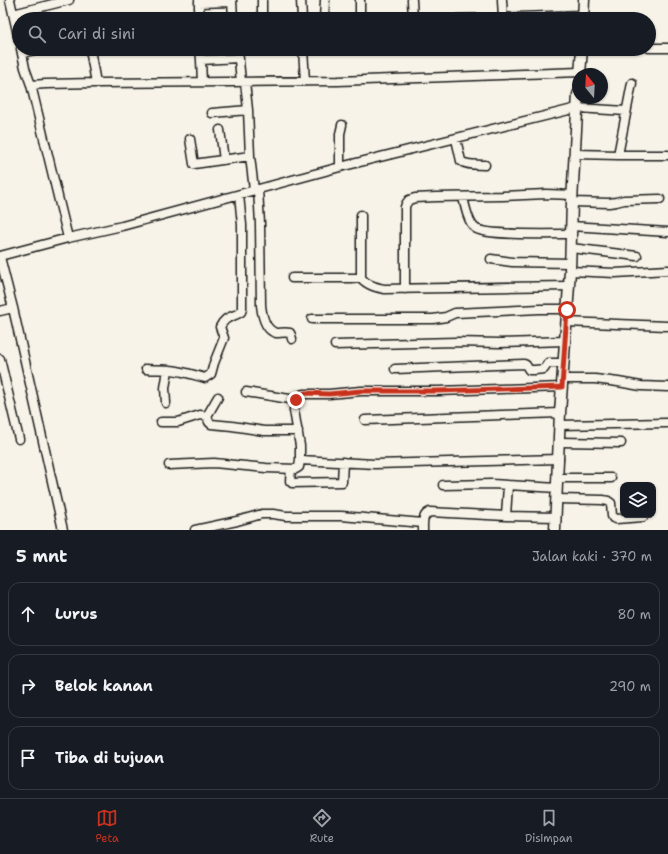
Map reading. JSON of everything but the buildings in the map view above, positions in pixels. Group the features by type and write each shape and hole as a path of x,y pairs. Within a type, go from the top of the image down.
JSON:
{"main road":[{"path":"583,12 584,0"},
{"path":"580,68 581,56"},
{"path":"555,530 560,442 560,413 571,248 577,104"}],"street":[{"path":"10,0 13,12"},
{"path":"21,12 69,0"},
{"path":"262,0 262,12"},
{"path":"301,0 302,12"},
{"path":"324,0 324,12"},
{"path":"360,0 360,12"},
{"path":"412,0 413,12"},
{"path":"502,0 502,12"},
{"path":"199,2 232,1 233,12"},
{"path":"656,48 668,48"},
{"path":"23,56 68,238"},
{"path":"91,56 96,83"},
{"path":"201,56 202,82"},
{"path":"303,56 305,82"},
{"path":"201,60 239,58 248,110 250,156 260,224 262,315 270,329 274,332 290,333 292,339"},
{"path":"31,85 96,83 305,82 572,73"},
{"path":"618,155 632,83"},
{"path":"63,530 14,308 0,256 68,238 122,226 340,167 577,108 626,111"},
{"path":"212,113 248,110"},
{"path":"340,167 340,134 342,125"},
{"path":"220,130 224,160"},
{"path":"190,139 194,164 250,156"},
{"path":"456,139 461,161 463,163 485,164"},
{"path":"574,154 668,155"},
{"path":"405,289 405,210 406,204 409,200 415,198 436,197 546,194 572,199 609,203 624,200 660,199"},
{"path":"146,369 190,373 206,378 211,374 224,338 220,327 226,318 241,312 242,225 239,195"},
{"path":"463,197 465,209 476,230 512,234 571,230 668,232"},
{"path":"360,215 361,278 367,284 384,289 568,286"},
{"path":"571,248 637,256"},
{"path":"491,259 615,273 668,270"},
{"path":"292,278 361,278"},
{"path":"0,311 14,308"},
{"path":"312,319 433,319 446,317 455,313 540,309 567,310"},
{"path":"566,322 666,326"},
{"path":"335,345 565,341"},
{"path":"0,358 19,439"},
{"path":"395,368 524,364 529,370 533,370 544,369 548,364 564,363"},
{"path":"166,403 165,388 168,370"},
{"path":"169,465 214,463 296,469 299,467 300,460 298,431 294,410 296,400 300,395 305,393 329,394 361,391 437,391 563,383 595,379 641,386 668,387"},
{"path":"246,392 296,400"},
{"path":"218,397 207,416 210,424 264,431 298,431"},
{"path":"365,420 560,413"},
{"path":"161,422 178,422 200,415 207,416"},
{"path":"560,425 667,422"},
{"path":"560,442 621,443"},
{"path":"300,460 375,464 559,460"},
{"path":"291,469 290,482 292,483 342,482 343,462"},
{"path":"443,485 558,483 611,478"},
{"path":"506,516 508,485"},
{"path":"557,499 608,500 611,503 613,518 630,518"},
{"path":"196,530 262,514 286,516 340,516 423,526 426,514 430,512 556,517"}],"route":[{"path":"296,400 300,395 305,393 329,394 361,391 437,391 562,387 567,310"}]}
